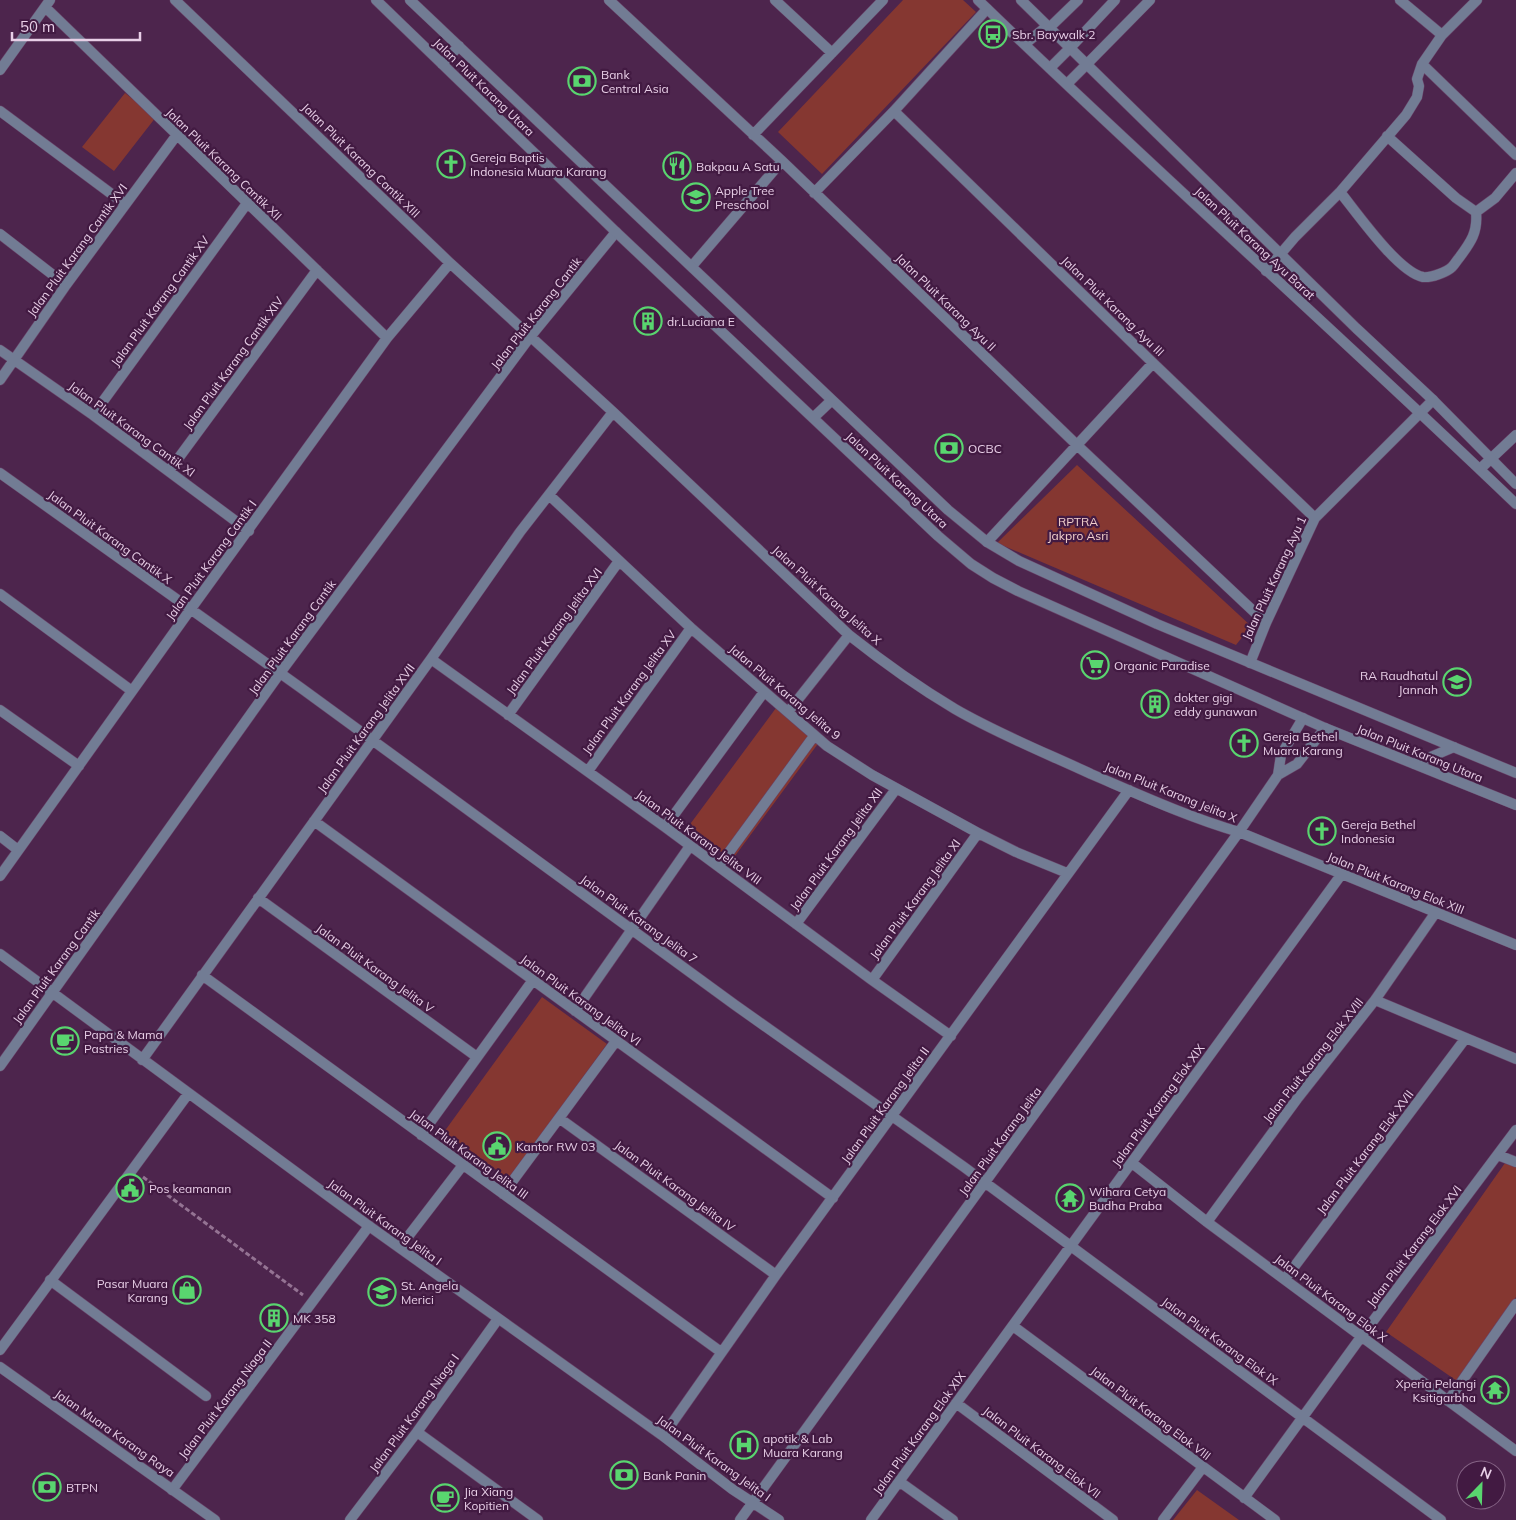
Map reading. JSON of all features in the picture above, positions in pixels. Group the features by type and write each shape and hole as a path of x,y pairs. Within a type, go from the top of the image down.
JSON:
{"street":[{"name":"Jalan Pluit Karang Cantik XIII","path":"175,0 530,337"},
{"name":"Jalan Pluit Karang Utara","path":"376,0 616,232 938,536 971,564 993,578 1102,630 1325,728 1516,805"},
{"name":"Jalan Pluit Karang Utara","path":"410,0 948,510 987,542 1019,561 1157,624 1516,773"},
{"name":"Jalan Pluit Karang Ayu II","path":"609,0 782,161 1077,445 1252,612 1266,623"},
{"path":"776,0 832,53"},
{"path":"753,135 884,0"},
{"name":"Jalan Pluit Karang Ayu Barat","path":"978,0 1266,271 1420,412 1516,504"},
{"name":"Jalan Pluit Karang Ayu Barat","path":"1020,0 1281,255 1433,400 1516,484"},
{"path":"1025,44 1048,27 1078,0"},
{"path":"1050,68 1115,0"},
{"path":"1067,84 1150,0"},
{"path":"1400,0 1442,35"},
{"path":"1266,271 1295,237 1340,192 1406,115 1416,97 1419,86 1417,79 1422,64 1442,35 1477,0"},
{"path":"0,70 47,3"},
{"name":"Jalan Pluit Karang Cantik XII","path":"47,3 176,136 248,202 387,338"},
{"path":"814,193 894,111 987,9"},
{"path":"442,64 459,46"},
{"path":"1422,64 1516,155"},
{"path":"0,111 125,204"},
{"name":"Jalan Pluit Karang Ayu III","path":"894,111 1315,518"},
{"name":"Jalan Pluit Karang Cantik XVI","path":"0,380 66,285 176,136"},
{"path":"1387,136 1456,198 1476,212"},
{"path":"692,266 782,161"},
{"path":"1476,212 1495,198 1516,173"},
{"path":"1340,192 1390,253 1412,273 1426,278 1452,267 1473,235 1477,224 1476,212"},
{"name":"Jalan Pluit Karang Cantik XV","path":"93,415 248,202"},
{"name":"Jalan Pluit Karang Cantik","path":"0,1066 280,673 530,337 616,232"},
{"path":"0,234 66,285"},
{"name":"Jalan Pluit Karang Cantik I","path":"0,876 387,338 450,263"},
{"name":"Jalan Pluit Karang Cantik XIV","path":"169,472 317,270"},
{"name":"Jalan Pluit Karang Jelita X","path":"530,337 613,412 850,635 883,662 919,687 956,709 1028,745 1128,790 1239,832"},
{"name":"Jalan Pluit Karang Cantik XI","path":"0,350 93,415 249,531"},
{"path":"987,542 1153,363"},
{"path":"813,418 832,400"},
{"name":"Jalan Pluit Karang Ayu 1","path":"1250,663 1266,623 1315,518 1433,400"},
{"name":"Jalan Pluit Karang Jelita XVII","path":"142,1060 431,659 520,532 613,412"},
{"path":"1480,469 1516,435"},
{"name":"Jalan Pluit Karang Cantik X","path":"0,473 280,673"},
{"name":"Jalan Pluit Karang Jelita 9","path":"549,496 691,628 814,736 896,789 1016,852 1067,873"},
{"name":"Jalan Pluit Karang Jelita XVI","path":"508,715 619,562"},
{"path":"0,594 132,691"},
{"name":"Jalan Pluit Karang Jelita XV","path":"588,771 691,628"},
{"path":"788,712 850,635"},
{"name":"Jalan Pluit Karang Jelita VIII","path":"431,659 951,1036"},
{"name":"Jalan Pluit Karang Jelita 7","path":"280,673 633,928 735,1005 893,1115 985,1183"},
{"path":"665,827 764,692"},
{"path":"0,710 79,766"},
{"name":"Jalan Pluit Karang Jelita","path":"1278,775 1281,755 1303,718"},
{"name":"Jalan Pluit Karang Jelita","path":"740,1520 1239,832 1278,775 1297,764 1325,728"},
{"path":"719,866 814,736"},
{"path":"1414,764 1454,747"},
{"name":"Jalan Pluit Karang Jelita XII","path":"796,924 896,789"},
{"name":"Jalan Pluit Karang Jelita II","path":"663,1436 776,1275 1128,790"},
{"name":"Jalan Pluit Karang Jelita VI","path":"314,821 833,1198"},
{"name":"Jalan Pluit Karang Elok XIII","path":"1239,832 1516,945"},
{"name":"Jalan Pluit Karang Jelita XI","path":"872,980 978,833"},
{"path":"0,836 18,850"},
{"path":"575,1011 690,846"},
{"name":"Jalan Pluit Karang Elok XIX","path":"871,1520 1341,875"},
{"name":"Jalan Pluit Karang Jelita V","path":"258,898 477,1058"},
{"name":"Jalan Pluit Karang Elok XVIII","path":"1207,1222 1297,1099 1375,1000 1436,912"},
{"name":"Jalan Pluit Karang Jelita I","path":"0,954 369,1226 779,1520"},
{"name":"Jalan Pluit Karang Jelita III","path":"202,975 721,1352"},
{"path":"421,1135 533,980"},
{"path":"1375,1000 1516,1059"},
{"name":"Jalan Pluit Karang Elok XVII","path":"1285,1279 1465,1039"},
{"path":"503,1194 616,1041"},
{"path":"0,1350 188,1094"},
{"name":"Jalan Pluit Karang Jelita IV","path":"559,1118 776,1275"},
{"name":"Jalan Pluit Karang Elok XVI","path":"1244,1498 1361,1337 1516,1130"},
{"path":"1498,1155 1516,1162"},
{"name":"Jalan Pluit Karang Elok X","path":"1132,1163 1207,1222 1516,1452"},
{"path":"400,1248 462,1165"},
{"name":"Jalan Pluit Karang Elok IX","path":"985,1183 1441,1520"},
{"name":"Jalan Pluit Karang Niaga II","path":"172,1490 369,1226"},
{"path":"50,1280 206,1396"},
{"path":"1448,1401 1516,1304"},
{"name":"Jalan Pluit Karang Niaga I","path":"350,1520 498,1319"},
{"name":"Jalan Pluit Karang Elok VIII","path":"1013,1326 1275,1520"},
{"name":"Jalan Muara Karang Raya","path":"0,1367 214,1520"},
{"name":"Jalan Pluit Karang Elok VII","path":"956,1403 1113,1520"},
{"path":"416,1432 538,1520"},
{"path":"1163,1520 1203,1467"},
{"path":"900,1482 953,1520"}],"path":[{"path":"132,1170 312,1302"}],"green space":[{"path":"903,0 963,0 976,12 822,174 778,132"},
{"path":"125,93 156,117 114,171 82,147"},
{"name":"RPTRA Jakpro Asri","path":"1077,465 1251,626 1236,645 997,543"},
{"path":"776,708 820,741 732,860 688,827"},
{"path":"542,997 607,1044 509,1179 444,1132"},
{"path":"1505,1163 1516,1167 1516,1297 1457,1381 1386,1332"},
{"path":"1197,1490 1239,1520 1173,1520"}],"place":[{"name":"Sbr. Baywalk 2","path":"993,34"},
{"name":"Bank Central Asia","path":"582,81"},
{"name":"Gereja Baptis Indonesia Muara Karang","path":"451,164"},
{"name":"Bakpau A Satu","path":"677,166"},
{"name":"Apple Tree Preschool","path":"696,197"},
{"name":"dr.Luciana E","path":"648,321"},
{"name":"OCBC","path":"949,448"},
{"name":"Organic Paradise","path":"1095,665"},
{"name":"RA Raudhatul Jannah","path":"1457,682"},
{"name":"dokter gigi eddy gunawan","path":"1155,704"},
{"name":"Gereja Bethel Muara Karang","path":"1244,743"},
{"name":"Gereja Bethel Indonesia","path":"1322,831"},
{"name":"Papa & Mama Pastries","path":"65,1041"},
{"name":"Kantor RW 03","path":"497,1146"},
{"name":"Pos keamanan","path":"130,1188"},
{"name":"Wihara Cetya Budha Praba","path":"1070,1198"},
{"name":"Pasar Muara Karang","path":"187,1290"},
{"name":"St. Angela Merici","path":"382,1292"},
{"name":"MK 358","path":"274,1318"},
{"name":"Xperia Pelangi Ksitigarbha","path":"1495,1390"},
{"name":"apotik & Lab Muara Karang","path":"744,1445"},
{"name":"Bank Panin","path":"624,1475"},
{"name":"BTPN","path":"47,1487"},
{"name":"Jia Xiang Kopitien","path":"445,1498"}]}
